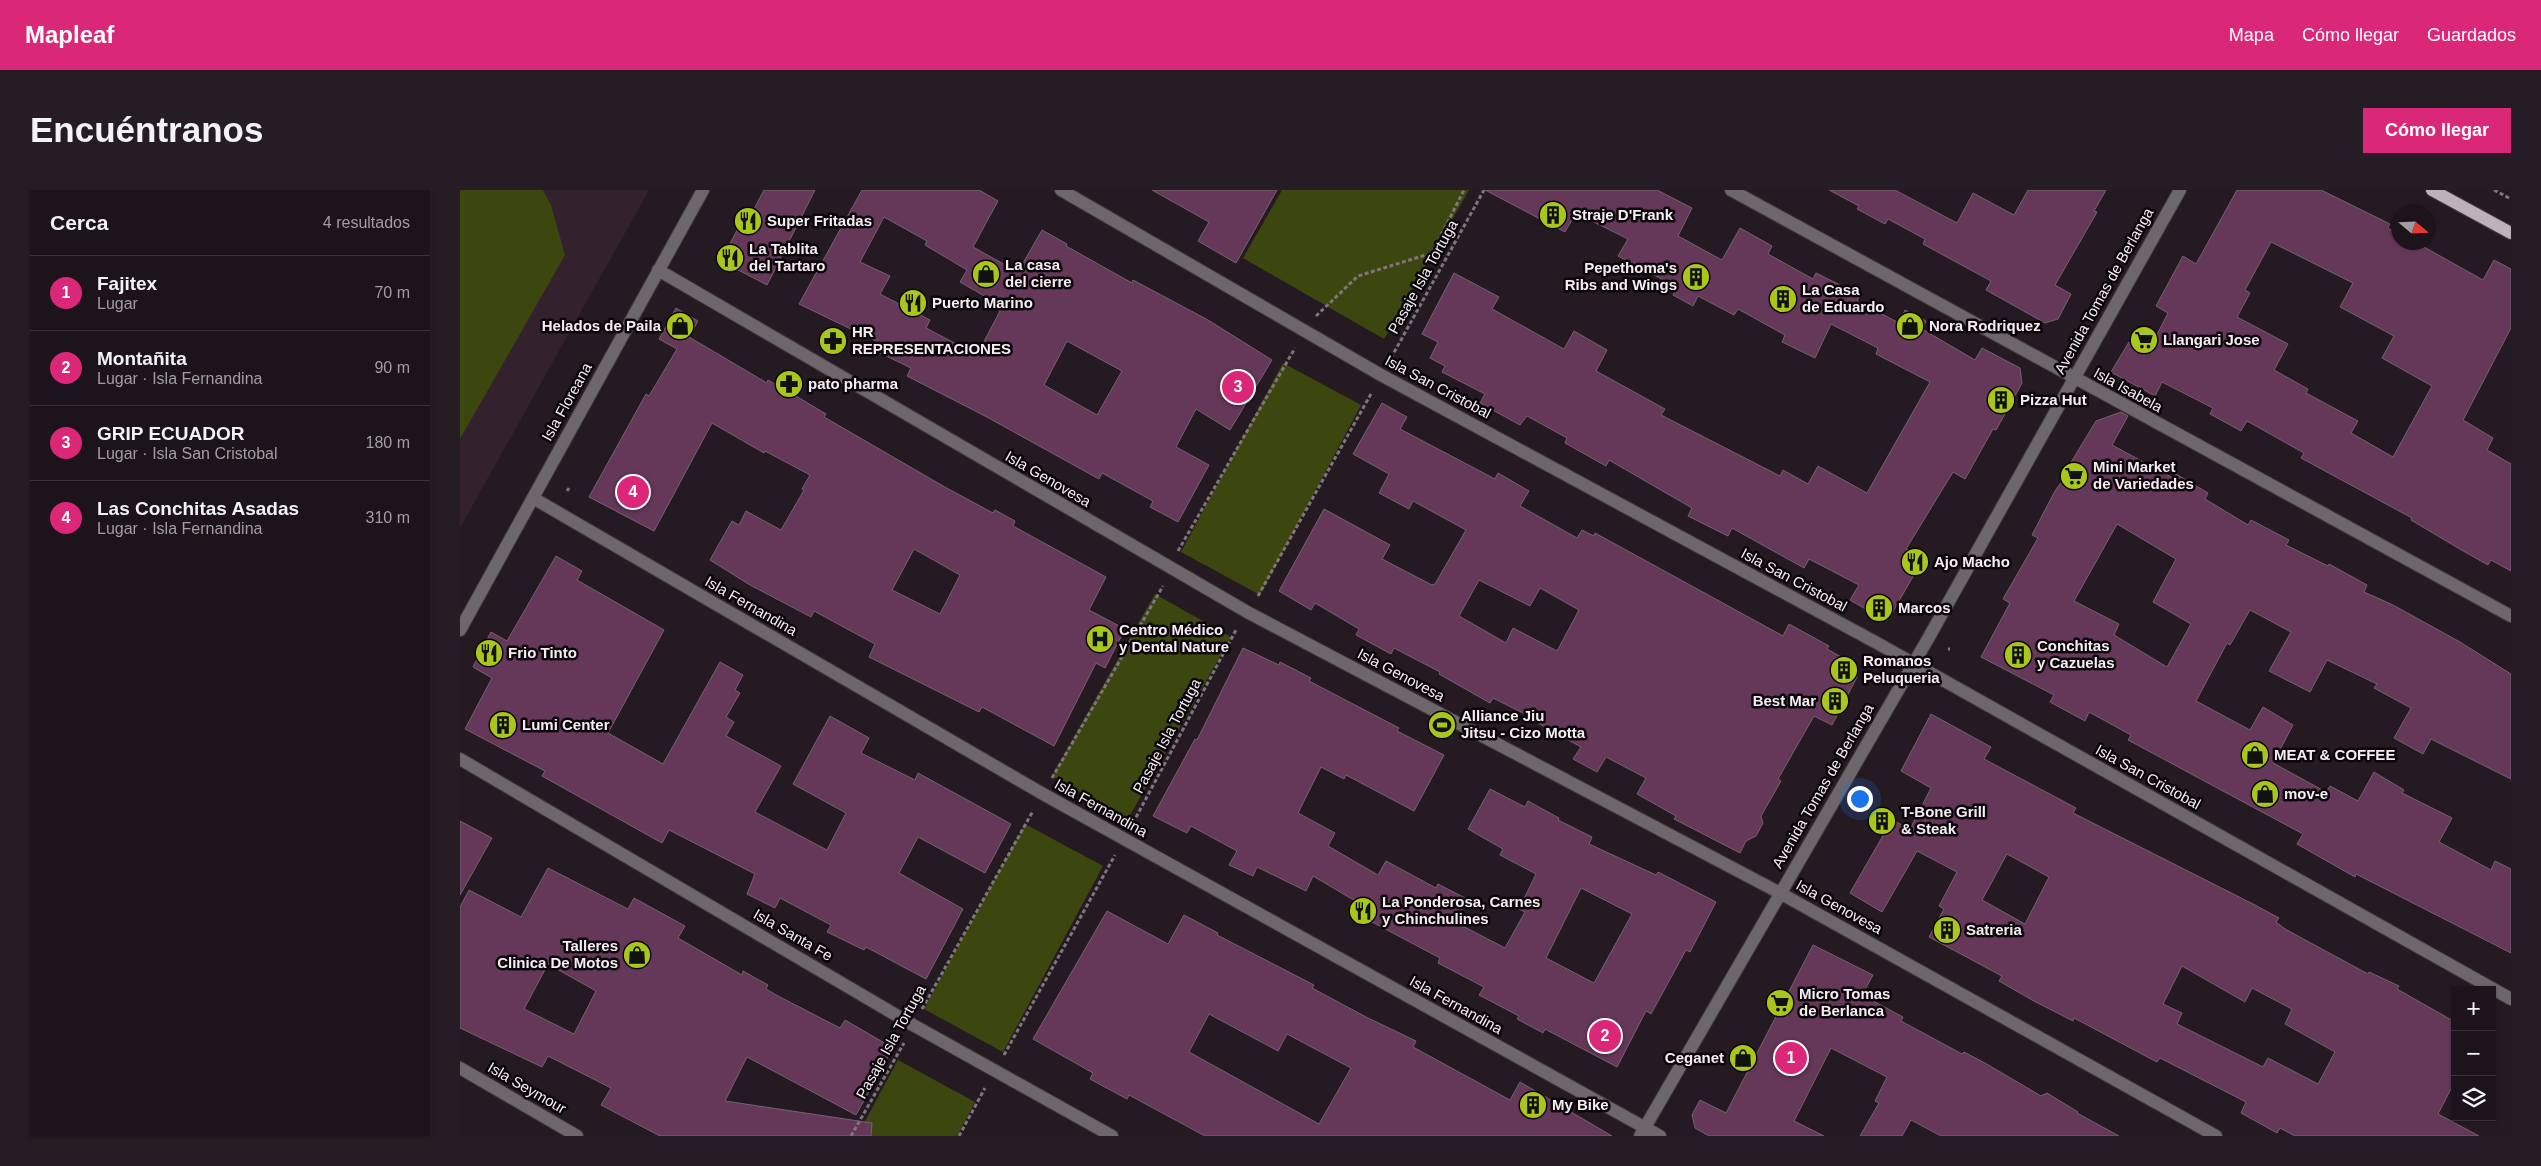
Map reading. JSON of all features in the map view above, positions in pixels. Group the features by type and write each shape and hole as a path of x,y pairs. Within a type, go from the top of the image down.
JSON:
{"main road":[{"path":"2432,190 2511,233"}],"street":[{"name":"Isla Floreana","path":"460,630 703,190"},
{"name":"Isla San Cristobal","path":"1062,190 1381,376 1913,664 2511,999"},
{"name":"Isla Isabela","path":"1731,190 2511,616"},
{"name":"Avenida Tomas de Berlanga","path":"1642,1132 1913,664 2180,190"},
{"name":"Isla Genovesa","path":"658,270 1168,568 1249,613 1780,893 2216,1136"},
{"name":"Isla Fernandina","path":"533,498 1042,794 1642,1132 1660,1136"},
{"name":"Isla Santa Fe","path":"460,759 913,1025 1112,1136"},
{"name":"Isla Seymour","path":"460,1068 577,1136"}],"path":[{"name":"Pasaje Isla Tortuga","path":"852,1136 1042,794 1164,586 1168,568 1304,332 1318,314 1358,276 1432,253 1464,190"},
{"name":"Pasaje Isla Tortuga","path":"958,1136 1239,625 1249,613 1484,190"},
{"path":"2494,190 2511,199"}],"shaded area":[{"path":"460,190 649,190 460,528"}],"green space":[{"path":"460,190 543,190 551,205 565,255 460,439"},
{"path":"1282,190 1469,190 1384,339 1243,258"},
{"path":"1283,363 1361,405 1260,595 1181,552"},
{"path":"1155,594 1231,637 1128,819 1052,776"},
{"path":"1025,824 1103,866 1003,1052 924,1009"},
{"path":"898,1060 975,1102 957,1136 857,1136"}],"building":[{"path":"764,190 815,190 767,285 721,261 747,211 752,213"},
{"path":"862,190 979,190 998,201 973,247 1018,272 1042,230 1067,244 1066,246 1132,283 1133,280 1208,320 1272,360 1230,430 1196,409 1176,447 1209,465 1178,522 1150,507 1153,501 1102,473 1099,479 985,416 907,376 911,368 878,352 882,344 799,304","holes":["884,217 927,241 925,245 967,270 960,282 1000,305 998,310 1000,311 977,355 926,328 930,320 880,294 890,276 860,262","1067,341 1122,371 1097,415 1044,385"]},
{"path":"1152,190 1277,190 1236,263 1198,241 1209,222"},
{"path":"1485,190 1657,190 1692,208 1678,236 1722,260 1740,228 1772,246 1768,254 1813,279 1816,273 1860,295 1857,301 1899,323 1905,310 1926,321 1922,329 1975,360 1982,348 2020,368 2022,383 1996,430 1993,429 1965,479 1953,472 1906,549 1926,554 1892,613 1881,618 1850,600 1859,585 1809,559 1804,568 1732,528 1728,536 1688,516 1692,508 1609,460 1606,466 1565,443 1567,438 1527,416 1520,425 1480,403 1485,394 1442,372 1445,366 1430,358 1438,342 1422,334 1454,273 1499,297 1492,309 1564,349 1574,331 1607,350 1596,371 1665,409 1661,415 1780,476 1783,470 1808,484 1818,466 1867,493 1930,382 1876,354 1878,348 1831,324 1815,358 1782,342 1785,335 1738,309 1734,315 1698,296 1693,306 1673,295 1677,287 1618,256 1628,239 1576,213 1565,232"},
{"path":"1829,190 1895,190 1957,223 1973,193 2014,215 2028,190 2106,190 2094,211 2097,212 2055,285 2071,294 2058,319 2045,323 1986,290 1991,281 1923,244 1925,239 1888,219 1885,224 1857,209 1859,206"},
{"path":"2237,190 2321,190 2390,224 2388,228 2391,230 2391,250 2429,250 2483,280 2494,260 2511,269 2511,328 2463,420 2493,438 2487,450 2511,464 2511,571 2491,560 2488,565 2458,548 2411,520 2412,518 2301,458 2304,453 2247,421 2241,431 2210,414 2213,408 2162,382 2155,396 2111,372 2129,342 2148,352 2168,313 2156,306 2183,256 2196,264","holes":["2271,242 2353,283 2340,307 2394,336 2382,358 2432,386 2393,457 2351,433 2358,421 2306,393 2308,389 2274,370 2288,344 2237,317 2250,293 2245,290"]},
{"path":"676,308 698,321 689,337 767,383 768,380 796,396 826,414 824,417 943,486 993,513 995,510 1015,521 1013,526 1106,577 1089,610 1125,629 1105,668 1096,663 1054,746 982,707 979,712 869,657 875,644 814,611 811,617 750,585 710,560 732,521 739,525 746,511 781,530 804,490 802,489 810,475 765,451 764,453 712,423 654,531 589,497 646,394 649,396 677,349 659,339","holes":["914,549 960,575 940,614 892,590"]},
{"path":"1382,403 1407,417 1400,429 1495,479 1498,473 1529,491 1520,506 1577,538 1582,530 1594,536 1595,533 1783,636 1789,624 1829,646 1827,649 1857,666 1857,677 1832,725 1814,716 1778,779 1781,781 1761,816 1763,823 1756,836 1746,841 1740,853 1674,819 1676,816 1637,794 1646,778 1606,757 1597,772 1573,759 1581,747 1531,719 1531,717 1493,698 1490,703 1439,674 1440,672 1394,648 1391,654 1356,635 1359,629 1315,603 1311,610 1279,591 1324,509 1390,545 1382,559 1432,585 1435,584 1466,530 1413,501 1409,509 1379,493 1389,474 1353,454","holes":["1479,580 1530,606 1540,588 1579,610 1557,651 1513,628 1506,643 1459,616"]},
{"path":"2121,412 2128,416 2112,445 2173,478 2176,474 2208,493 2205,499 2248,525 2251,520 2289,540 2286,545 2328,566 2329,564 2367,585 2364,592 2393,605 2460,642 2511,674 2511,779 2431,739 2423,754 2394,738 2411,708 2374,688 2377,684 2327,660 2310,692 2269,671 2291,632 2250,610 2230,645 2227,643 2196,701 2250,730 2263,707 2293,725 2273,763 2326,792 2330,786 2358,801 2374,772 2404,790 2402,793 2452,818 2439,842 2491,870 2495,861 2511,869 2511,953 2356,874 2355,877 2297,844 2303,834 2128,740 2131,735 2089,712 2085,721 2050,702 2054,695 1981,657 2010,603 2003,599 2038,538 2032,535 2055,491 2073,466 2070,464 2096,421","holes":["2117,524 2176,559 2153,602 2191,624 2167,667 2114,635 2119,624 2074,601"]},
{"path":"556,556 582,571 577,580 664,630 608,733 663,764 720,662 743,675 735,690 740,693 726,717 734,722 726,736 781,766 755,812 827,850 846,813 793,784 830,716 869,738 861,753 915,780 918,773 1011,824 985,873 918,837 899,873 963,909 926,979 866,947 864,950 827,932 831,925 780,898 775,908 747,894 755,874 669,830 662,843 542,776 545,771 465,729 492,678 473,667 491,632 507,641"},
{"path":"1243,648 1279,665 1280,662 1311,678 1309,681 1399,728 1397,731 1444,755 1414,811 1346,775 1344,779 1321,767 1298,813 1335,833 1328,846 1378,875 1386,861 1436,888 1438,884 1467,899 1455,922 1505,948 1525,912 1519,909 1536,874 1500,855 1503,849 1468,829 1490,789 1525,807 1528,801 1559,818 1558,820 1592,837 1589,844 1656,875 1658,872 1716,902 1690,952 1686,950 1651,1014 1646,1011 1617,1067 1545,1029 1543,1033 1517,1019 1519,1016 1479,995 1484,987 1438,963 1440,958 1357,914 1362,905 1313,876 1306,891 1257,867 1253,876 1229,865 1237,851 1191,826 1187,833 1153,816 1195,739 1197,740","holes":["1581,888 1632,914 1594,983 1546,958"]},
{"path":"1931,714 1991,747 1984,759 2076,808 2073,813 2255,905 2279,918 2276,922 2285,929 2368,974 2369,972 2399,986 2397,989 2451,1020 2451,1089 2438,1114 2479,1136 2295,1136 2280,1128 2277,1133 2241,1113 2246,1102 2160,1058 2157,1062 2074,1018 2073,1021 2032,1000 1999,981 2002,976 1929,937 1944,909 1939,906 1957,872 1917,851 1882,912 1850,893 1892,820 1910,829 1931,788 1901,771","holes":["2007,854 2049,877 2025,924 1982,900","2182,966 2245,1002 2252,988 2292,1009 2285,1024 2335,1052 2318,1084 2268,1058 2263,1067 2177,1024 2182,1013 2163,1004"]},
{"path":"460,821 492,838 460,895"},
{"path":"548,868 628,909 634,898 685,926 678,938 742,975 743,971 768,985 766,989 778,996 840,1028 845,1020 893,1048 856,1115 747,1057 725,1101 872,1123 871,1136 660,1136 601,1105 611,1088 548,1056 542,1067 460,1028 460,907 469,890 521,917","holes":["548,964 596,991 574,1034 524,1009"]},
{"path":"1107,911 1168,944 1184,915 1218,933 1217,935 1314,985 1312,988 1416,1041 1413,1047 1510,1100 1520,1082 1612,1136 1205,1136 1129,1095 1127,1099 1090,1079 1093,1073 1033,1039","holes":["1209,1014 1278,1051 1287,1034 1351,1068 1319,1124 1189,1052"]},
{"path":"1813,945 1873,975 1862,995 1903,1017 1901,1021 1962,1054 1964,1052 1985,1063 2041,1096 2047,1093 2077,1113 2119,1136 1941,1136 1911,1120 1902,1136 1860,1136 1879,1103 1875,1101 1887,1077 1831,1048 1794,1121 1824,1136 1709,1136 1695,1128 1692,1115 1700,1100 1726,1113"}],"place":[{"name":"Straje D'Frank","path":"1553,215"},
{"name":"Super Fritadas","path":"748,221"},
{"name":"La Tablita del Tartaro","path":"730,258"},
{"name":"La casa del cierre","path":"986,274"},
{"name":"Pepethoma's Ribs and Wings","path":"1696,277"},
{"name":"La Casa de Eduardo","path":"1783,299"},
{"name":"Puerto Marino","path":"913,303"},
{"name":"Helados de Paila","path":"680,326"},
{"name":"Nora Rodriquez","path":"1910,326"},
{"name":"Llangari Jose","path":"2144,340"},
{"name":"HR REPRESENTACIONES","path":"833,341"},
{"name":"pato pharma","path":"789,384"},
{"name":"GRIP ECUADOR","path":"1238,387"},
{"name":"Pizza Hut","path":"2001,400"},
{"name":"Mini Market de Variedades","path":"2074,476"},
{"name":"Las Conchitas Asadas","path":"633,492"},
{"name":"Ajo Macho","path":"1915,562"},
{"name":"Marcos","path":"1879,608"},
{"name":"Centro Médico y Dental Nature","path":"1100,639"},
{"name":"Frio Tinto","path":"489,653"},
{"name":"Conchitas y Cazuelas","path":"2018,655"},
{"name":"Romanos Peluqueria","path":"1844,670"},
{"name":"Best Mar","path":"1835,701"},
{"name":"Lumi Center","path":"503,725"},
{"name":"Alliance Jiu Jitsu - Cizo Motta","path":"1442,725"},
{"name":"MEAT & COFFEE","path":"2255,755"},
{"name":"mov-e","path":"2265,794"},
{"name":"T-Bone Grill & Steak","path":"1882,821"},
{"name":"La Ponderosa, Carnes y Chinchulines","path":"1363,911"},
{"name":"Satreria","path":"1947,930"},
{"name":"Talleres Clinica De Motos","path":"637,955"},
{"name":"Micro Tomas de Berlanca","path":"1780,1003"},
{"name":"Montañita","path":"1605,1036"},
{"name":"Ceganet","path":"1743,1058"},
{"name":"Fajitex","path":"1791,1058"},
{"name":"My Bike","path":"1533,1105"}]}
